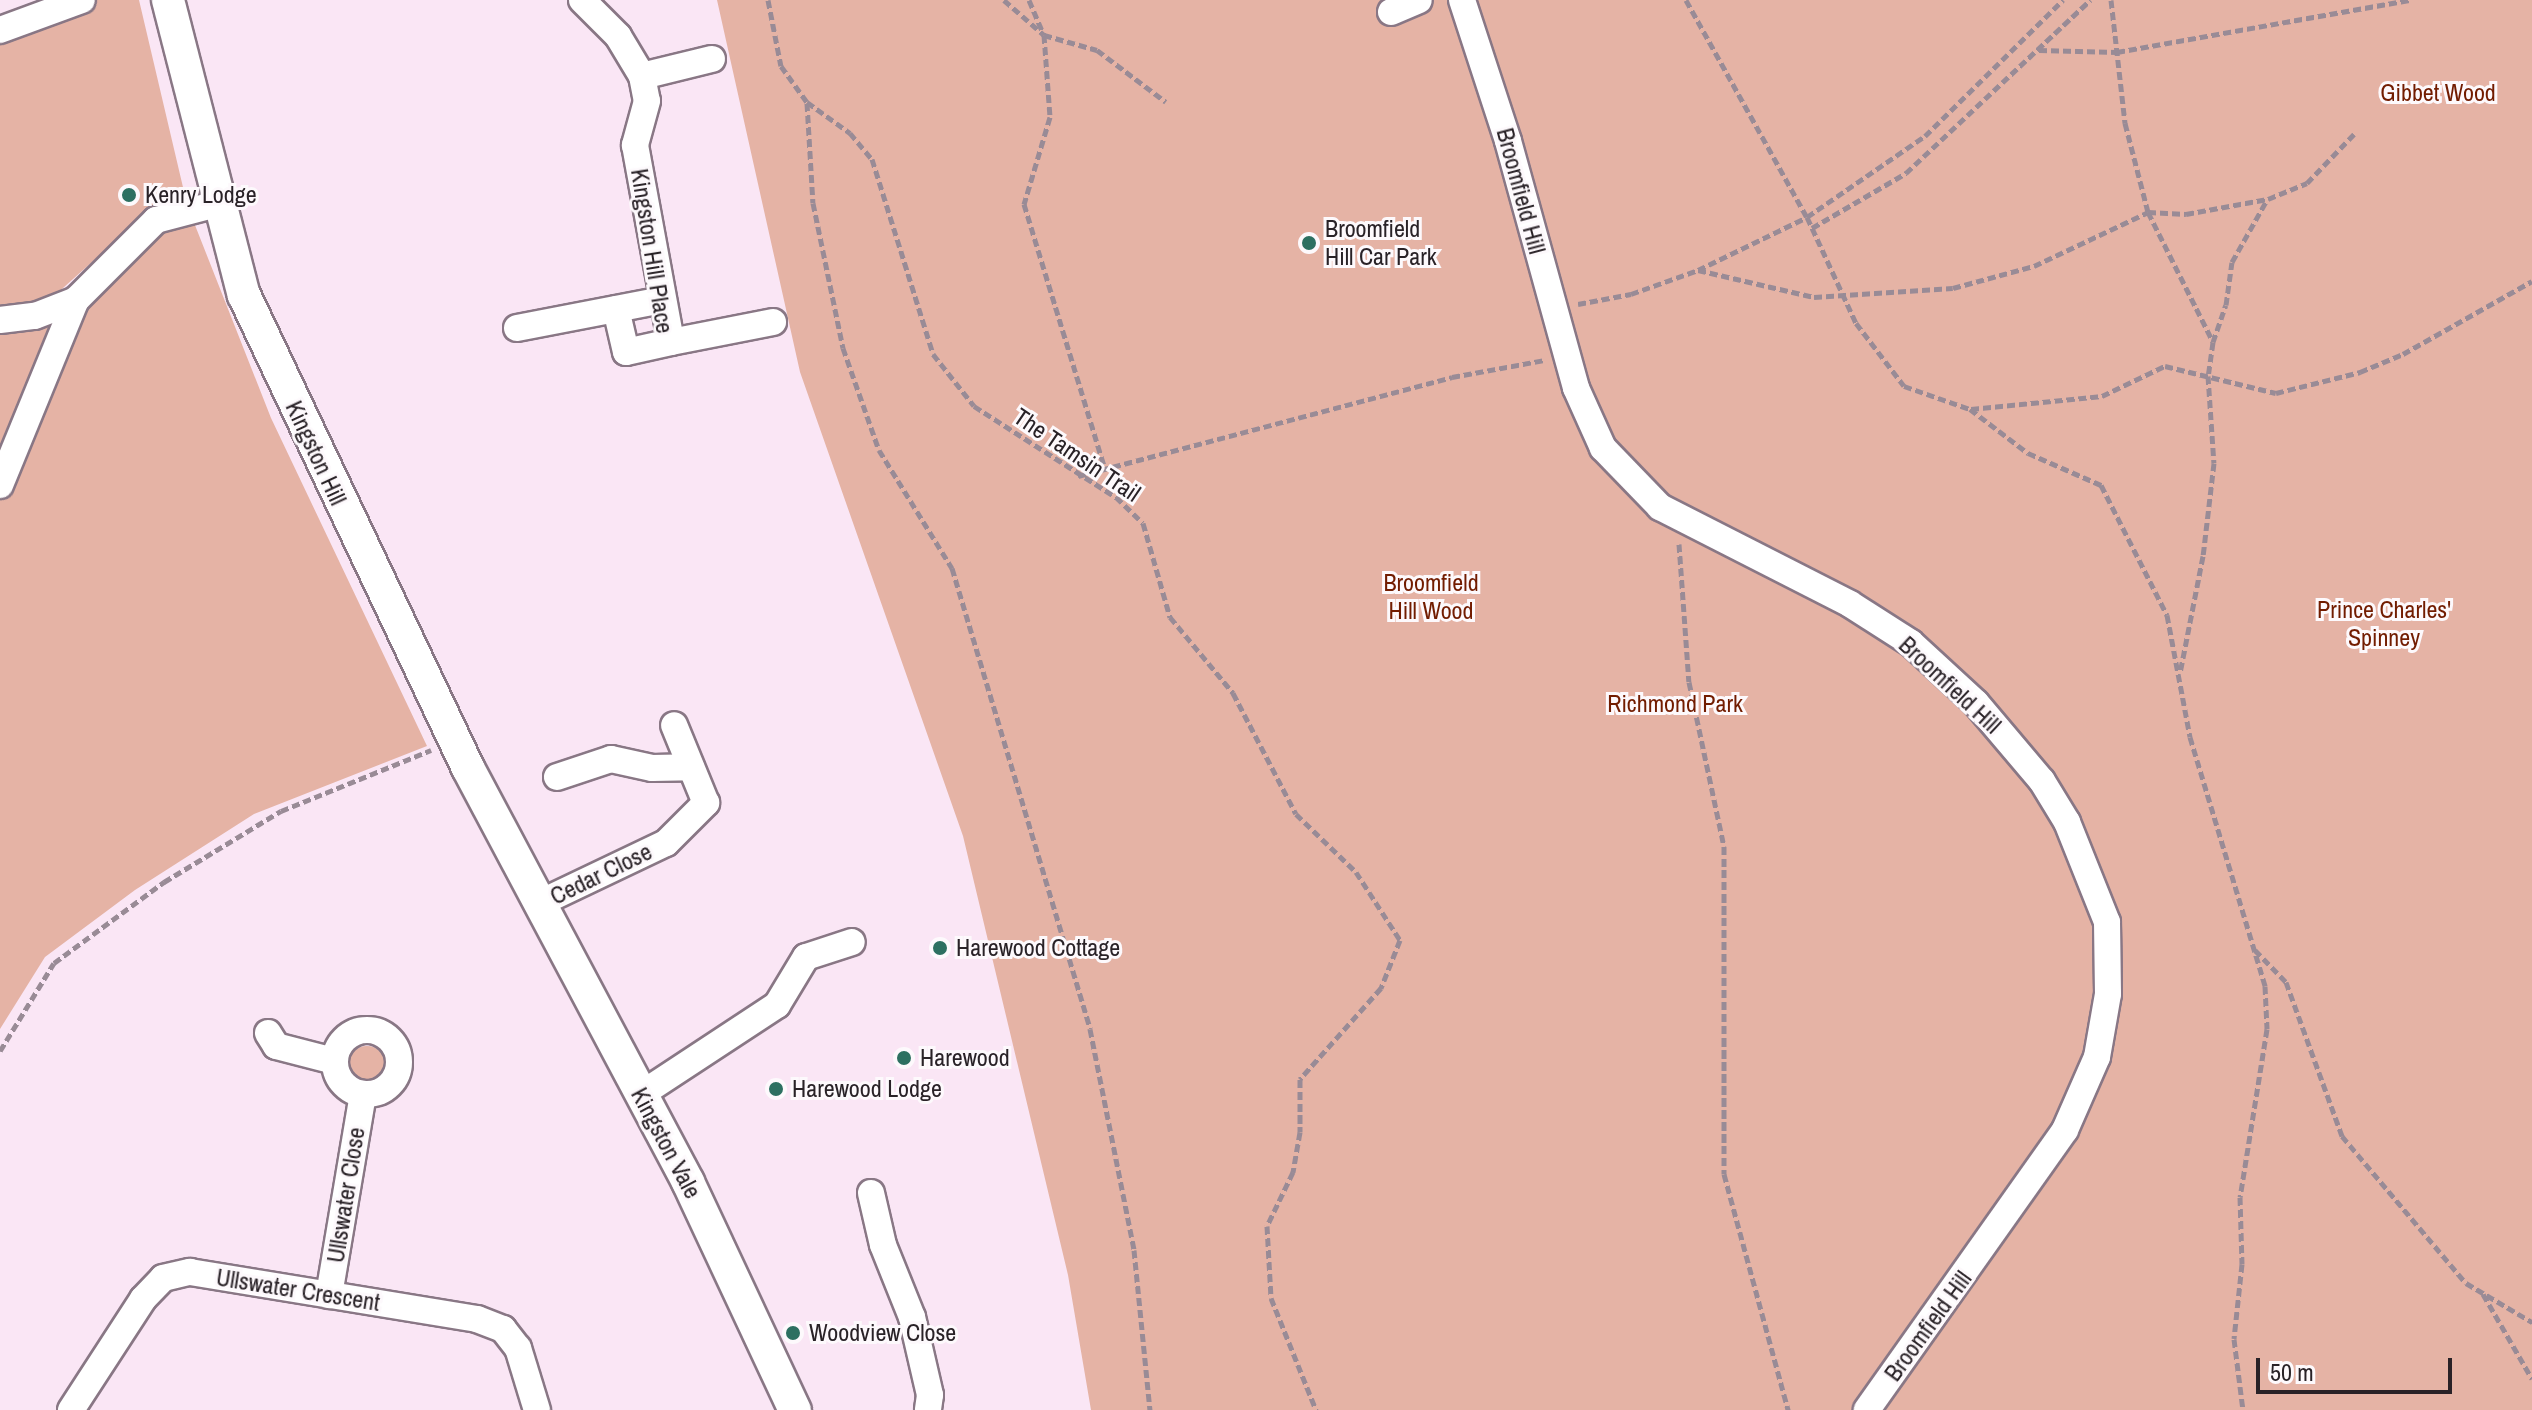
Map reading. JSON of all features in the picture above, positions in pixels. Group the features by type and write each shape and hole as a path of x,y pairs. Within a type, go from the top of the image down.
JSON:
{"main road":[{"name":"Kingston Hill","path":"168,0 217,204 244,295 310,443 534,892"},
{"name":"Kingston Vale","path":"534,892 741,1289 795,1410"}],"street":[{"path":"0,30 82,0"},
{"name":"Kingston Hill Place","path":"582,0 618,36 642,76 647,101 635,145 671,342 626,352 616,309"},
{"path":"1391,12 1419,0"},
{"name":"Broomfield Hill","path":"1462,0 1508,141 1566,357 1586,420 1603,448 1639,490 1677,515 1850,604 1911,643 1976,703 2042,781 2067,822 2107,922 2108,994 2097,1057 2065,1130 1867,1410"},
{"path":"642,76 712,59"},
{"path":"0,485 76,300 156,220 217,204"},
{"path":"0,320 35,316 76,300"},
{"path":"517,328 662,300"},
{"path":"671,342 773,322"},
{"name":"Cedar Close","path":"534,892 666,843 706,803 674,725"},
{"path":"557,777 611,759 652,768 691,767"},
{"path":"640,1095 777,1005 806,957 852,942"},
{"name":"Ullswater Close","path":"362,1029 382,1033 394,1044 399,1065 391,1083 363,1094 343,1084 334,1061 343,1040 362,1029"},
{"path":"268,1033 276,1046 334,1061"},
{"name":"Ullswater Close","path":"329,1295 363,1094"},
{"path":"871,1193 883,1245 912,1317 928,1381 928,1410"},
{"name":"Ullswater Crescent","path":"71,1410 143,1299 163,1278 190,1272 477,1319 503,1329 518,1348 537,1410"}],"path":[{"name":"The Tamsin Trail","path":"768,0 781,66 807,102 850,133 872,159 933,354 974,406 1078,476 1116,497 1143,523 1170,617 1233,693 1296,814 1356,872 1400,940 1381,988 1300,1079 1300,1132 1293,1172 1267,1226 1271,1298 1316,1410"},
{"path":"1004,0 1044,35 1097,50 1166,102"},
{"path":"1029,0 1044,35 1050,117 1024,204 1105,469"},
{"path":"1686,0 1807,217 1856,323 1904,386 1970,409 2028,453 2101,485 2167,615 2190,737 2265,986 2267,1029 2240,1197 2242,1264 2234,1339 2243,1410"},
{"path":"1553,309 1631,294 1698,270 1807,217 1925,136 2063,0"},
{"path":"1812,228 1906,173 2090,0"},
{"path":"2111,0 2125,123 2148,212 2213,342"},
{"path":"2039,50 2117,52 2409,0"},
{"path":"807,102 813,203 843,348 879,450 952,568 1090,1029 1134,1250 1150,1410"},
{"path":"1698,270 1814,297 1844,298 1953,288 2020,270 2148,212 2186,214 2268,199 2307,183 2354,134"},
{"path":"2179,676 2203,556 2214,463 2208,376 2213,342 2232,262 2268,199"},
{"path":"1970,409 2102,396 2165,366 2276,393 2360,372 2532,281"},
{"path":"1078,476 1452,377 1566,357"},
{"path":"1677,515 1689,682 1724,846 1724,1174 1788,1410"},
{"path":"0,1051 54,963 164,882 281,811 436,748"},
{"path":"2255,949 2286,982 2342,1136 2466,1283 2532,1322"},
{"path":"2483,1293 2532,1379"}],"green space":[{"path":"91,0 139,0 186,200 132,226 53,297 0,311 0,40 86,13"},
{"name":"Richmond Park","path":"717,0 2532,0 2532,1410 1091,1410 1068,1275 963,836 800,372"},
{"path":"191,215 271,418 427,746 254,814 135,890 45,957 0,1029 0,499 81,310 159,227"},
{"path":"58,318 11,425 0,446 0,329"},
{"path":"367,1046 380,1052 386,1065 380,1078 367,1084 354,1078 348,1065 354,1052"}],"place":[{"name":"Kenry Lodge","path":"129,195"},
{"name":"Broomfield Hill Car Park","path":"1309,243"},
{"name":"Harewood Cottage","path":"940,948"},
{"name":"Harewood","path":"904,1058"},
{"name":"Harewood Lodge","path":"776,1089"},
{"name":"Woodview Close","path":"793,1333"}],"park label":[{"name":"Gibbet Wood","path":"2438,93"},
{"name":"Broomfield Hill Wood","path":"1431,597"},
{"name":"Prince Charles' Spinney","path":"2384,624"}]}
